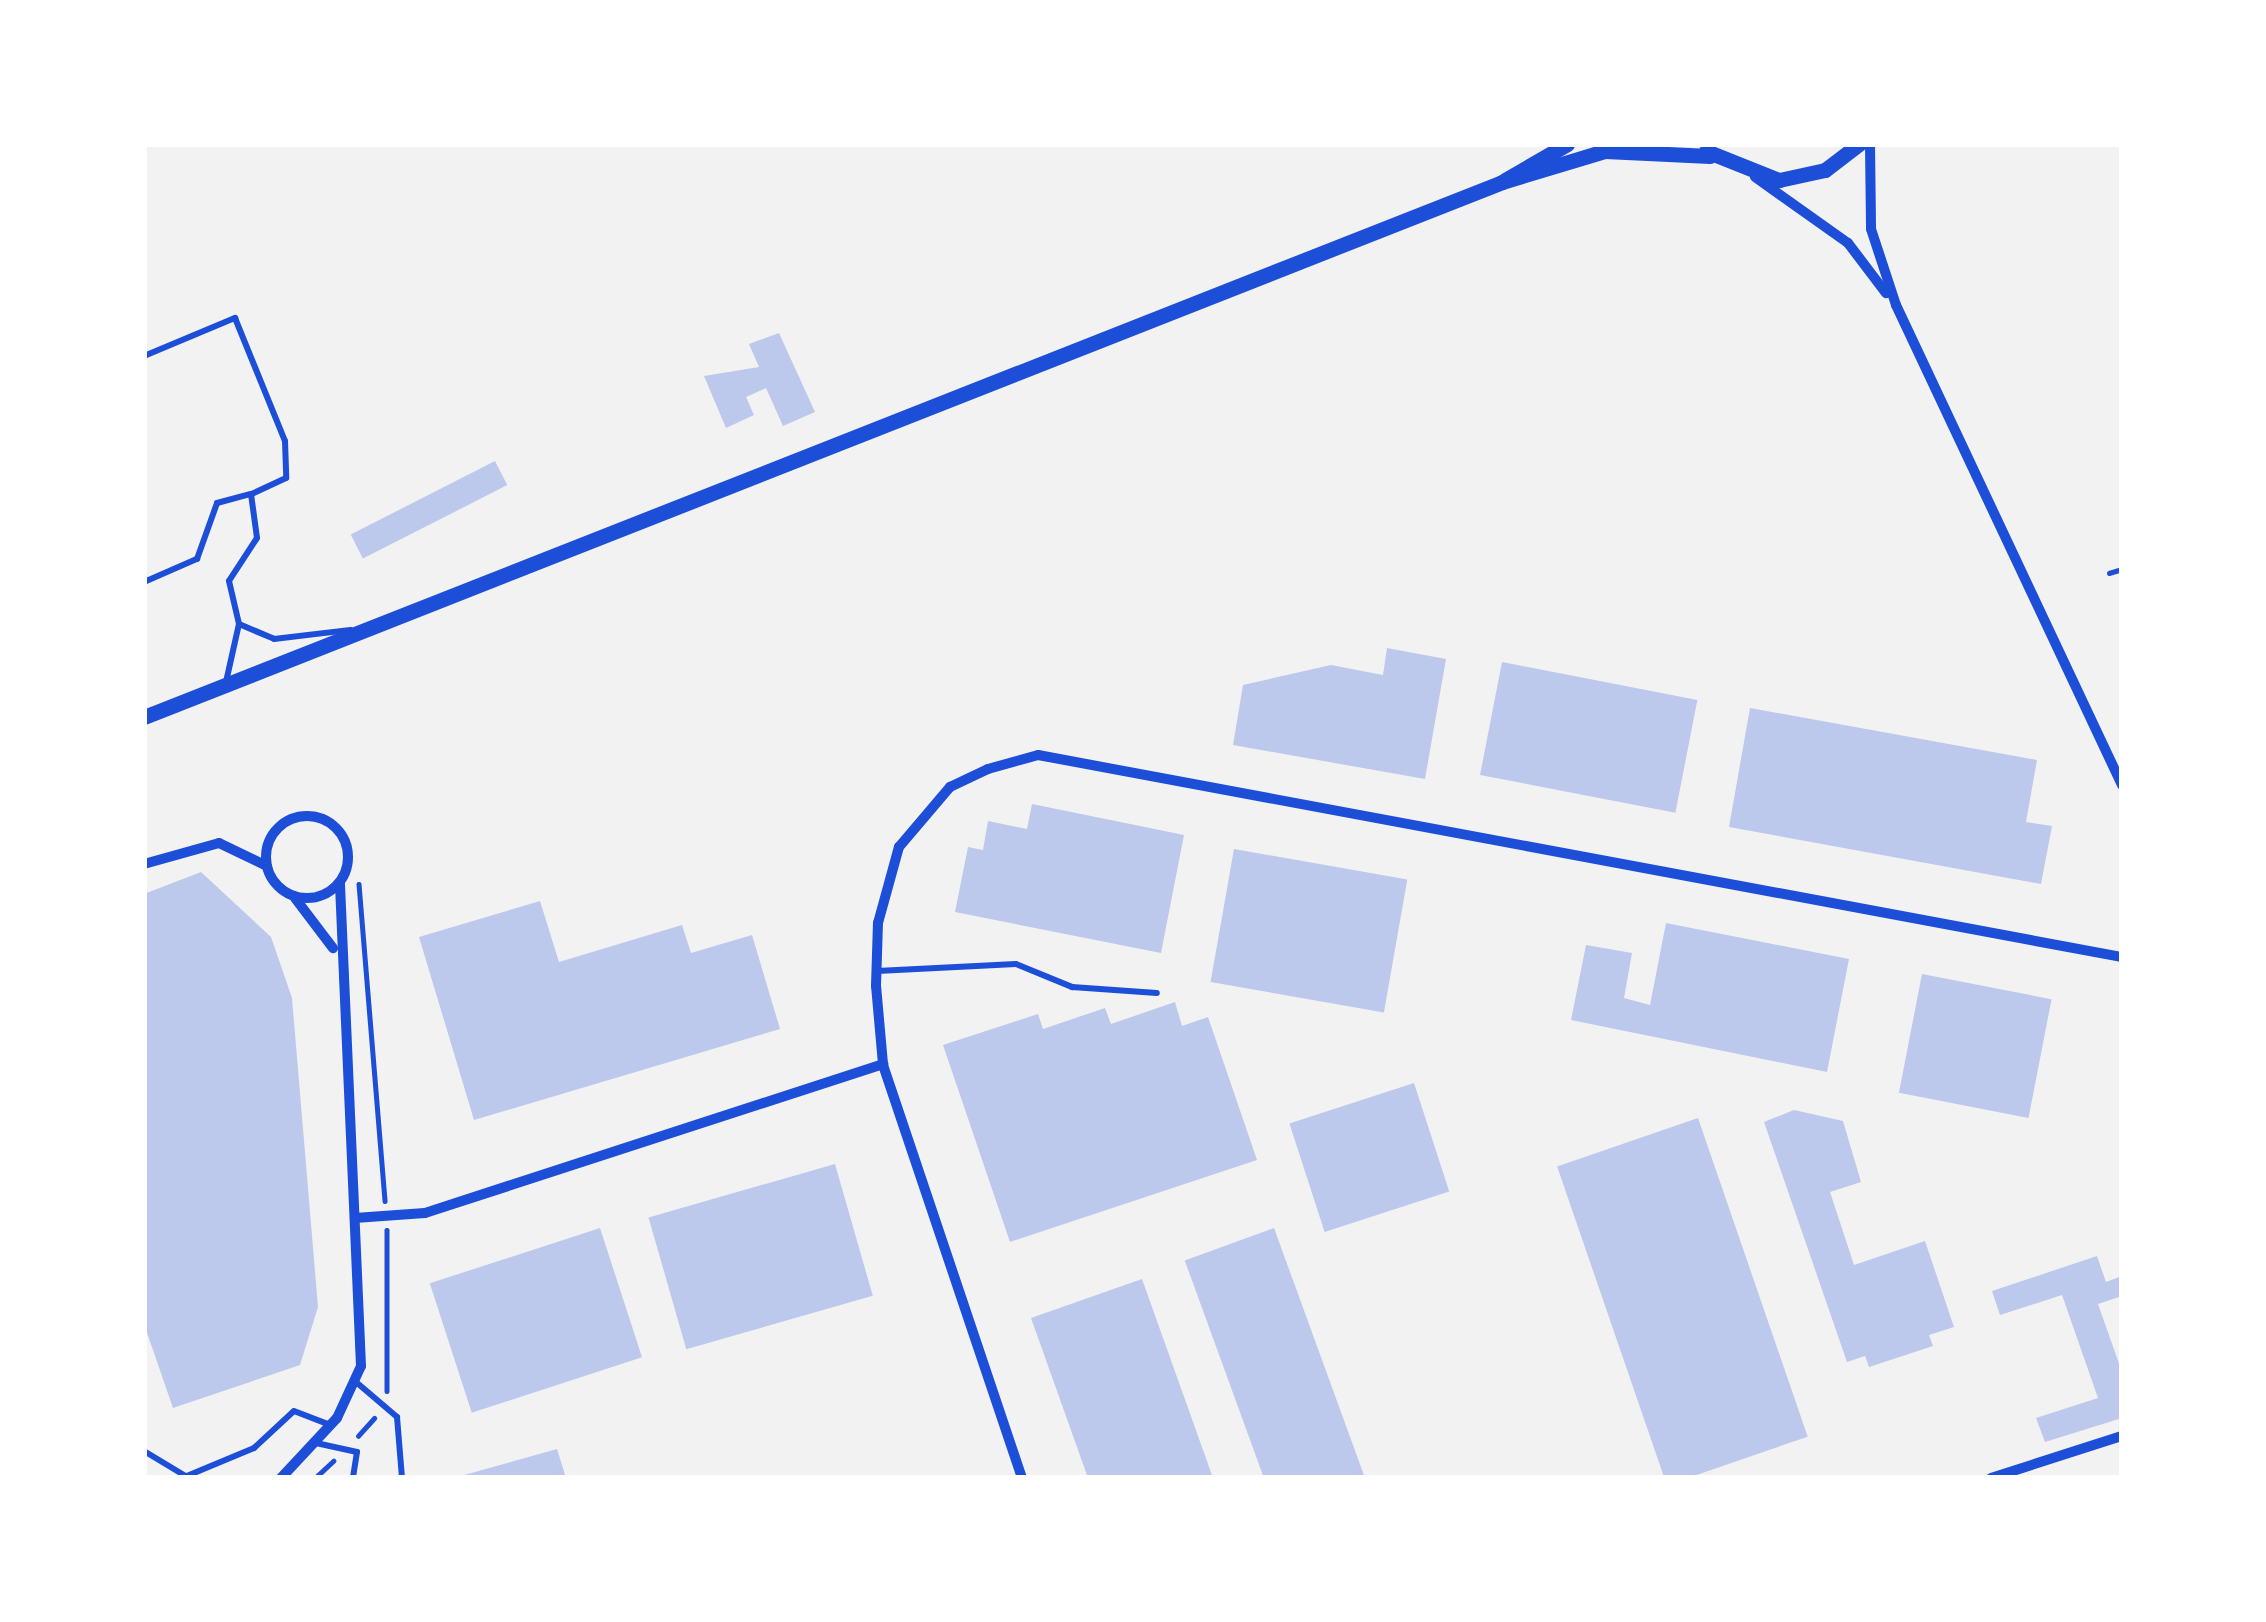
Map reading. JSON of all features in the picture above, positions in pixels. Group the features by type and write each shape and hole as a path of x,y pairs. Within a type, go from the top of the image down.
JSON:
{"main road":[{"path":"1502,182 1567,144"},
{"path":"144,717 1502,182 1605,151 1705,150 1755,177 1802,178 1859,144"}],"street":[{"path":"1870,144 1871,229 1895,305 2122,784"},
{"path":"1755,177 1848,243 1895,305"},
{"path":"1022,1478 883,1064 877,971 899,847 950,788 1038,755 2122,957"},
{"path":"267,866 277,830 312,816 345,841 347,869 340,882 317,898 291,896"},
{"path":"144,864 219,844 267,866 291,896 324,924 338,963"},
{"path":"281,1478 331,1425 356,1381 355,1218 338,963 340,882"},
{"path":"355,1218 425,1213 883,1064"},
{"path":"1991,1478 2122,1436"}],"lane":[{"path":"144,356 235,318 290,465 286,478 217,503 197,559 144,582"},
{"path":"224,686 239,624 229,581 257,538 251,494"},
{"path":"239,624 274,639 334,623 359,633"},
{"path":"877,971 1016,964 1072,987 1156,993"},
{"path":"356,1381 383,1399 397,1417 402,1478"},
{"path":"144,1451 185,1477 254,1448 294,1411 331,1425"},
{"path":"316,1443 348,1446 360,1463 353,1478"}],"path":[{"path":"2109,573 2122,569"},
{"path":"315,1478 348,1446 383,1399 395,1346 364,900 347,869"}],"building":[{"path":"779,333 815,412 783,426 766,388 746,397 754,415 726,428 704,376 759,367 749,344"},
{"path":"495,461 507,485 363,559 351,535"},
{"path":"1387,648 1446,659 1425,779 1233,745 1243,685 1331,665 1383,675"},
{"path":"1502,662 1697,700 1675,813 1480,775"},
{"path":"1750,708 2037,760 2026,822 2052,826 2041,884 1729,827"},
{"path":"1032,804 1184,835 1161,953 955,912 968,847 983,850 988,821 1027,829"},
{"path":"1234,849 1407,880 1384,1013 1211,982"},
{"path":"201,872 271,937 292,998 318,1307 300,1365 173,1408 144,1324 144,894"},
{"path":"540,901 559,962 682,925 691,953 752,935 780,1029 474,1120 419,937"},
{"path":"1666,923 1849,959 1827,1072 1571,1020 1586,945 1632,953 1624,998 1650,1005"},
{"path":"1922,974 2052,999 2028,1118 1899,1093"},
{"path":"1175,1002 1182,1026 1208,1017 1257,1160 1010,1242 943,1045 1038,1014 1043,1029 1105,1008 1111,1024"},
{"path":"1414,1083 1449,1191 1325,1232 1289,1123"},
{"path":"1794,1110 1843,1121 1861,1182 1830,1192 1854,1265 1925,1241 1954,1327 1929,1335 1933,1346 1869,1367 1865,1356 1847,1362 1764,1122"},
{"path":"1698,1118 1808,1437 1688,1478 1664,1478 1557,1167"},
{"path":"835,1164 873,1296 686,1349 649,1217"},
{"path":"600,1228 642,1357 472,1413 430,1283"},
{"path":"1274,1228 1365,1478 1264,1478 1185,1260"},
{"path":"2097,1256 2106,1282 2122,1276 2122,1296 2098,1304 2122,1372 2122,1418 2045,1442 2036,1418 2098,1398 2062,1295 2000,1315 1992,1291"},
{"path":"1142,1279 1213,1478 1088,1478 1031,1318"},
{"path":"557,1449 566,1478 457,1478 457,1477"}]}
